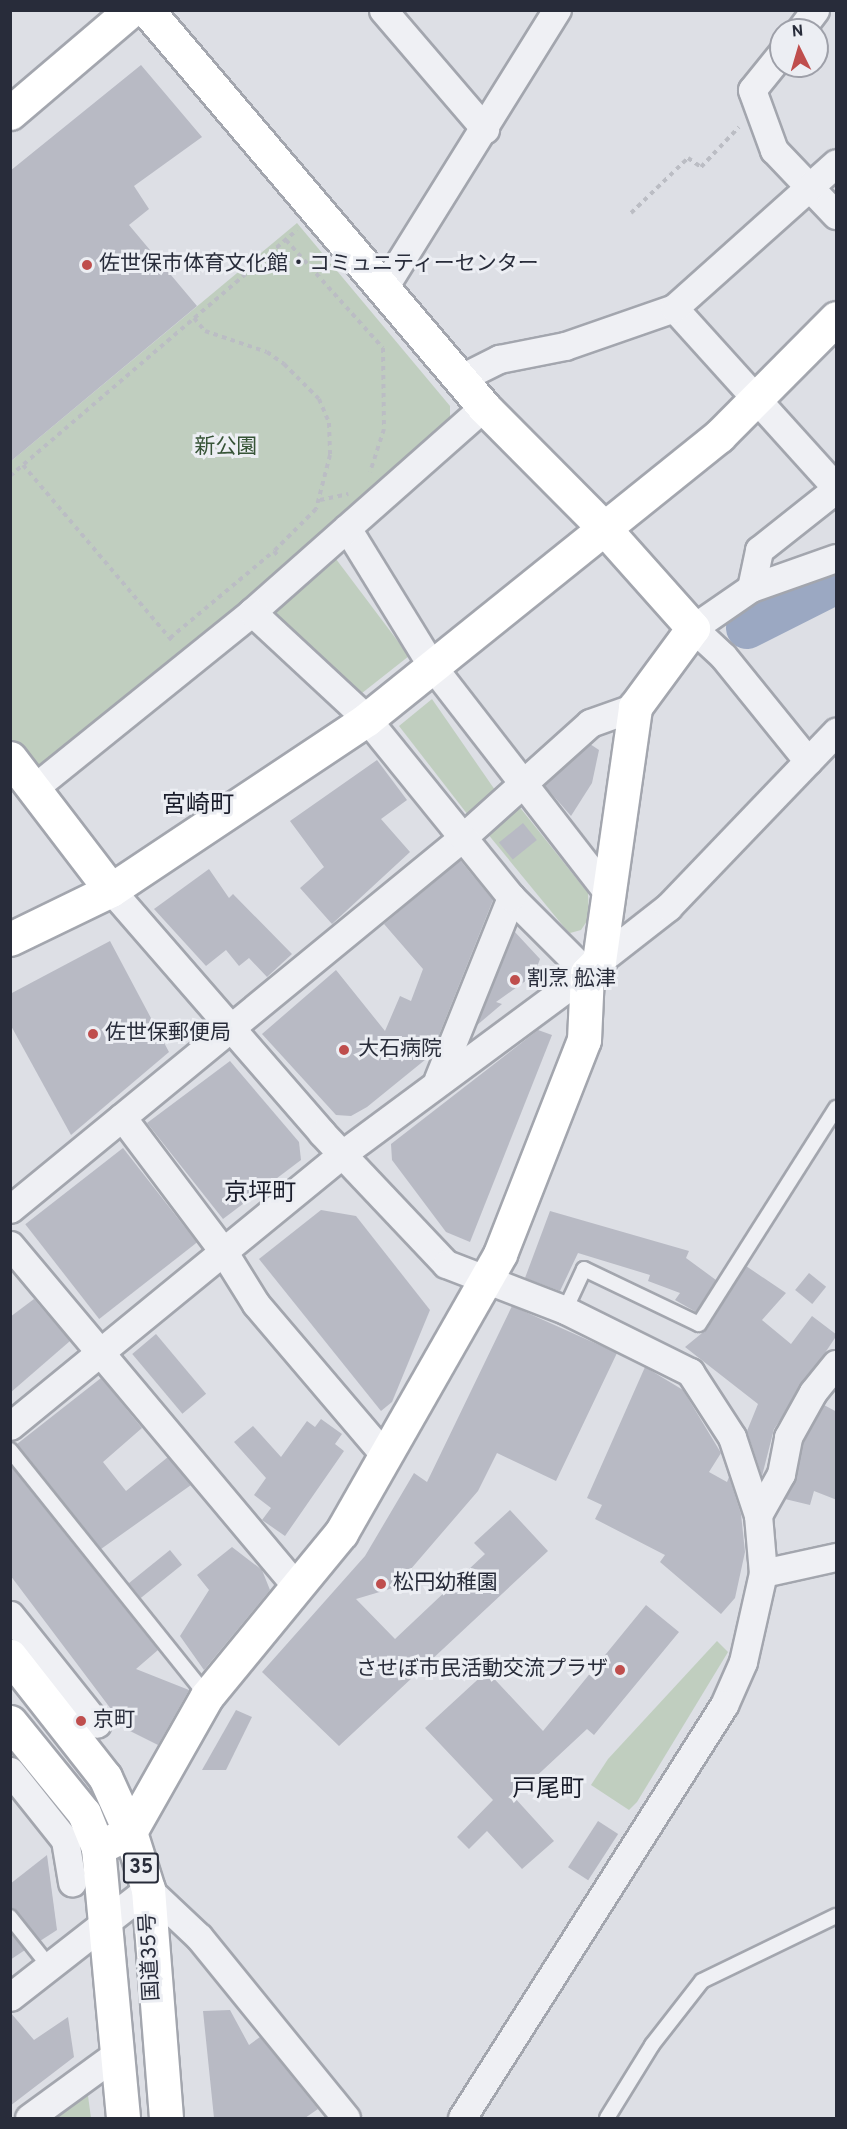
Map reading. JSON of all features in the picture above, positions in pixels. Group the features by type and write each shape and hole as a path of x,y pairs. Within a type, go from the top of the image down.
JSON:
{"main road":[{"path":"10,113 131,10"},
{"path":"98,1848 130,1832 207,1696 294,1583 341,1533 500,1254 584,1040 593,967 609,894 635,707 693,628 602,526 459,379 147,10"},
{"path":"10,939 111,890 367,719 602,526 720,436 837,318"},
{"path":"10,758 111,890"},
{"name":"国道35号","path":"10,1656 105,1778 130,1832 148,1888 166,2118"},
{"name":"国道35号","path":"10,1722 84,1813 98,1848 123,2118"}],"street":[{"path":"383,10 485,129"},
{"path":"382,289 485,129 557,10"},
{"path":"828,10 837,16"},
{"path":"769,69 752,90 774,150 837,215"},
{"path":"459,379 499,359 566,346 674,308 812,189 837,163"},
{"path":"674,308 837,488 759,550 751,588"},
{"path":"34,788 252,612 347,528 366,498 484,407"},
{"path":"347,528 432,666 609,894"},
{"path":"808,761 723,656 693,628 751,588 837,558"},
{"path":"252,612 367,719 511,897 593,967"},
{"path":"10,1209 462,838 590,723 635,707"},
{"path":"10,1426 100,1350 345,1152 438,1079 593,967 668,907 837,732"},
{"path":"111,890 322,1133 345,1152 446,1264 565,1310 690,1372 732,1437 758,1515 763,1573 743,1662 724,1705 462,2118"},
{"path":"438,1079 511,897"},
{"path":"122,1118 223,1251 256,1304 386,1457"},
{"path":"10,1245 294,1583"},
{"path":"758,1515 781,1474 788,1437 813,1392 837,1364"},
{"path":"763,1573 837,1557"},
{"path":"10,1615 97,1724"},
{"path":"10,1771 65,1840 72,1882"},
{"path":"10,1997 105,1925 148,1888 199,1937 346,2118"},
{"path":"29,2118 118,2053"}],"lane":[{"path":"565,1310 584,1269 699,1324 837,1108"},
{"path":"10,1450 207,1696"},
{"path":"607,2118 652,2045 702,1981 837,1916"},
{"path":"10,1917 49,1966"}],"path":[{"path":"631,213 688,158 701,167 758,107"},
{"path":"10,476 317,213"},
{"path":"286,240 383,348 384,429 366,498 319,501"},
{"path":"170,638 274,552 319,501 330,455 328,423 319,399 267,351 205,331 195,318"},
{"path":"23,465 190,662"},
{"path":"274,552 295,574"}],"green space":[{"name":"新公園","path":"297,223 450,406 450,424 48,766 29,764 11,738 10,462"},
{"path":"333,555 409,656 357,697 272,609"},
{"path":"432,699 495,790 468,815 399,726"},
{"path":"518,805 588,893 589,918 581,930 570,933 564,927 487,833"},
{"path":"717,1641 728,1652 637,1802 629,1810 591,1785 608,1759"},
{"path":"86,2081 91,2118 37,2118"}],"building":[{"name":"佐世保市体育文化館・コミュニティーセンター","path":"141,65 202,137 134,186 149,209 129,225 197,306 10,462 10,171"},
{"path":"590,744 599,750 592,783 571,816 544,785"},
{"path":"377,760 407,800 381,819 410,852 332,924 300,888 324,867 290,821"},
{"path":"523,823 537,840 513,860 499,843"},
{"path":"460,860 493,900 431,1055 367,1107 351,1116 336,1115 262,1034 336,970 385,1031 400,996 411,1001 423,969 384,924"},
{"path":"209,869 229,898 233,894 292,954 267,977 249,958 239,966 226,950 206,966 154,909"},
{"path":"514,931 540,959 534,975 496,1002 502,1004 476,1026"},
{"path":"110,941 169,1052 71,1135 10,1024 10,994"},
{"path":"538,1030 552,1035 470,1242 446,1232 392,1160 391,1144"},
{"path":"230,1061 299,1142 301,1160 223,1219 147,1123"},
{"path":"123,1148 197,1243 99,1319 25,1224"},
{"path":"321,1210 356,1216 430,1310 392,1402 381,1411 259,1259"},
{"path":"550,1211 689,1251 686,1258 716,1280 696,1312 675,1300 680,1293 648,1281 650,1275 578,1253 560,1291 525,1278"},
{"path":"746,1266 786,1293 762,1320 791,1344 812,1316 837,1335 774,1429 762,1476 747,1431 758,1404 685,1347 707,1329"},
{"path":"809,1273 826,1287 812,1304 795,1290"},
{"path":"34,1299 70,1341 10,1393 10,1317"},
{"path":"512,1306 617,1353 556,1481 497,1453 478,1491 393,1588 356,1599 395,1639 485,1554 474,1543 510,1510 548,1551 339,1746 262,1672 365,1556 414,1473 427,1482"},
{"path":"156,1334 206,1394 182,1414 132,1354"},
{"path":"645,1367 683,1390 721,1453 709,1472 727,1482 729,1477 741,1514 745,1552 735,1598 721,1614 660,1562 665,1555 595,1519 602,1505 587,1498"},
{"path":"101,1378 142,1428 103,1462 126,1491 168,1457 191,1485 101,1549 17,1444"},
{"path":"824,1405 837,1412 837,1500 814,1491 810,1505 785,1499 803,1442"},
{"path":"321,1419 342,1434 335,1444 344,1451 285,1536 262,1520 271,1508 254,1495 266,1478 234,1442 253,1426 281,1457 307,1421 315,1427"},
{"path":"10,1465 158,1650 136,1669 189,1690 158,1745 126,1729 10,1575"},
{"path":"232,1547 262,1570 270,1590 204,1670 180,1636 209,1590 197,1575"},
{"path":"170,1550 182,1565 141,1598 129,1583"},
{"path":"646,1605 679,1632 594,1735 587,1729 514,1797 554,1841 522,1869 487,1831 469,1849 457,1837 493,1800 425,1728 487,1671 543,1731"},
{"path":"236,1710 252,1717 226,1770 202,1770"},
{"path":"598,1821 618,1834 588,1880 568,1867"},
{"path":"47,1855 57,1930 40,1941 10,1908 10,1884"},
{"path":"10,1932 25,1950 10,1960"},
{"path":"230,2010 249,2045 260,2037 318,2109 305,2118 214,2118 203,2011"},
{"path":"10,2012 34,2040 68,2017 74,2057 10,2106"}],"waterway":[{"path":"747,628 836,583"}],"place":[{"name":"佐世保市体育文化館・コミュニティーセンター","path":"87,265"},
{"name":"割烹 舩津","path":"515,980"},
{"name":"佐世保郵便局","path":"93,1034"},
{"name":"大石病院","path":"344,1050"},
{"name":"松円幼稚園","path":"381,1584"},
{"name":"させぼ市民活動交流プラザ","path":"620,1670"},
{"name":"京町","path":"81,1721"}],"district":[{"name":"宮崎町","path":"198,807"},
{"name":"京坪町","path":"260,1195"},
{"name":"戸尾町","path":"548,1791"}]}
